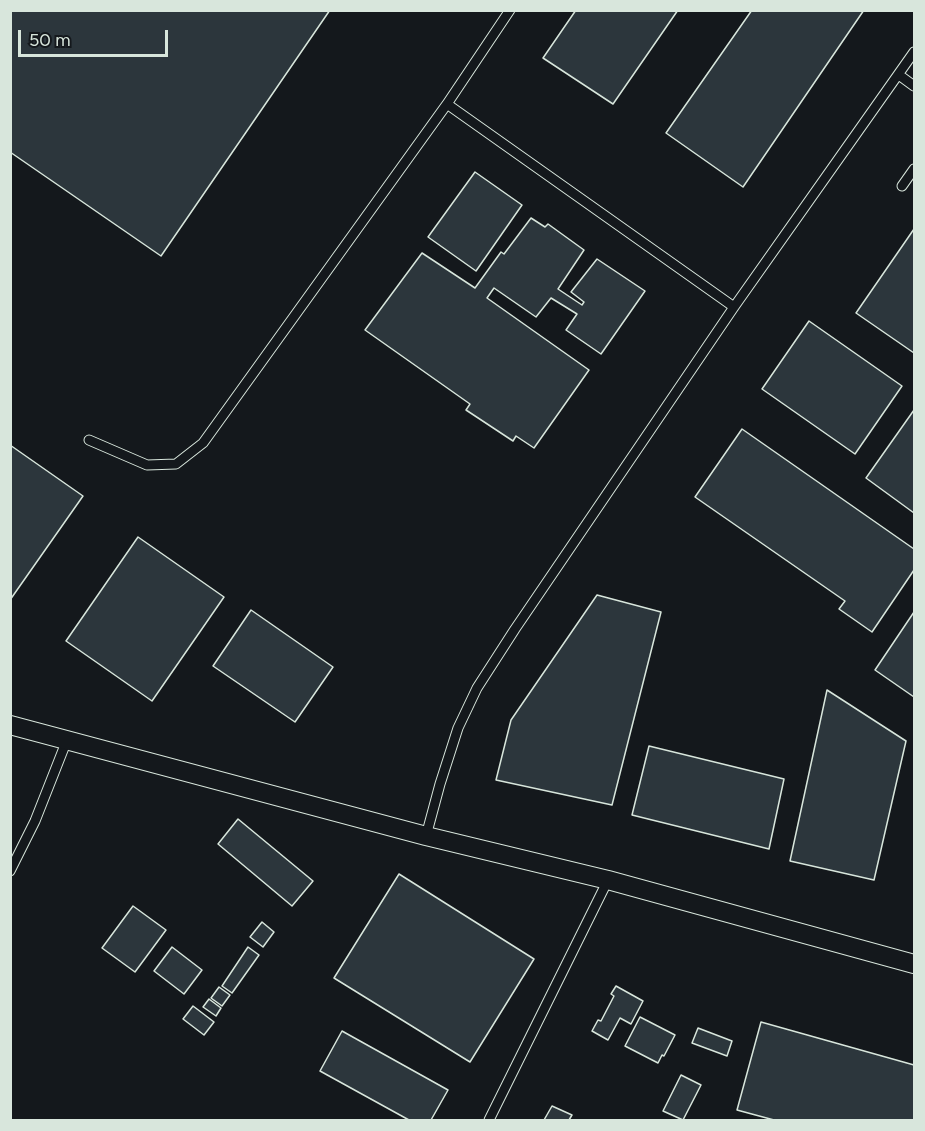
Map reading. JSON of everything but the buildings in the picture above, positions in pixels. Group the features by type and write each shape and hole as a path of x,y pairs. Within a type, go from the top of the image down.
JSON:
{"street":[{"path":"10,726 426,836 608,880 915,964"}],"lane":[{"path":"89,440 147,465 176,464 203,443 447,104 510,10"},
{"path":"426,836 458,728 477,688 734,308 915,52"},
{"path":"899,75 915,86"},
{"path":"447,104 734,308"},
{"path":"902,186 915,169"},
{"path":"10,871 30,831 67,740"},
{"path":"489,1120 608,880"}]}
